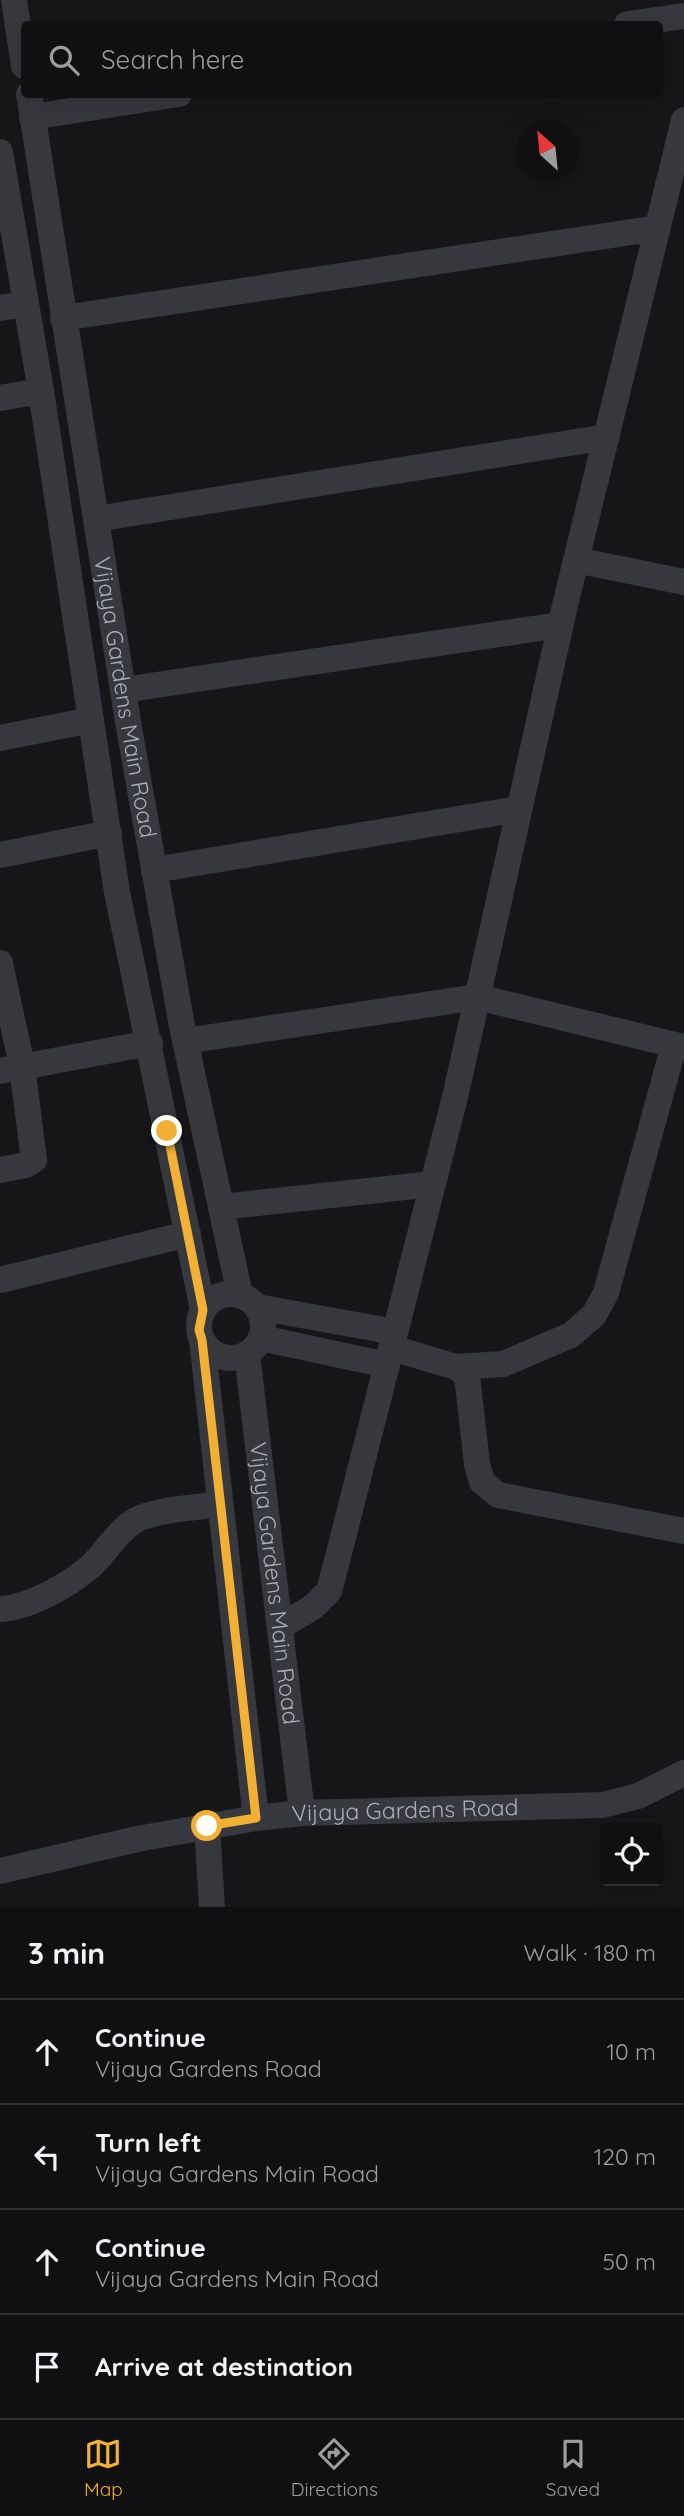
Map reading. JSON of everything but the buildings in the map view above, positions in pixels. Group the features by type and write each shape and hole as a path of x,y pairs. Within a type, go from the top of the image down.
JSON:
{"street":[{"path":"14,0 21,46"},
{"path":"648,21 684,16"},
{"path":"31,106 129,98"},
{"name":"Vijaya Gardens Main Road","path":"31,106 123,690 185,1041 221,1207 248,1301"},
{"path":"281,1626 313,1607 329,1591 433,1184 560,625 683,125"},
{"name":"Vijaya Gardens Main Road","path":"0,152 41,391 117,892 203,1310"},
{"path":"63,318 658,228"},
{"path":"0,308 26,304"},
{"path":"0,398 41,391"},
{"path":"96,519 607,437"},
{"path":"576,560 684,582"},
{"path":"123,690 560,625"},
{"path":"0,738 91,720"},
{"path":"154,870 519,809"},
{"path":"0,855 109,833"},
{"path":"0,962 11,1068 34,1160 26,1165 0,1170"},
{"path":"185,1041 477,997 679,1046 607,1293 594,1315 571,1335 503,1364 456,1367 248,1301 219,1296 203,1310 199,1330 208,1349 226,1358 254,1346 391,1348"},
{"path":"11,1068 150,1043"},
{"path":"221,1207 433,1184"},
{"path":"0,1280 188,1234"},
{"path":"248,1301 262,1317 254,1346"},
{"name":"Vijaya Gardens Main Road","path":"202,1340 256,1818"},
{"name":"Vijaya Gardens Main Road","path":"254,1346 302,1814"},
{"path":"456,1367 467,1377 477,1464 482,1482 498,1495 684,1531"},
{"path":"0,1609 19,1606 40,1598 90,1567 132,1522 153,1514 220,1504"},
{"name":"Vijaya Gardens Road","path":"0,1871 137,1839 256,1818 302,1814 603,1805 638,1796 684,1773"},
{"path":"207,1826 212,1907"}],"route":[{"path":"167,1131 203,1310 199,1330 256,1818 207,1826"}]}
